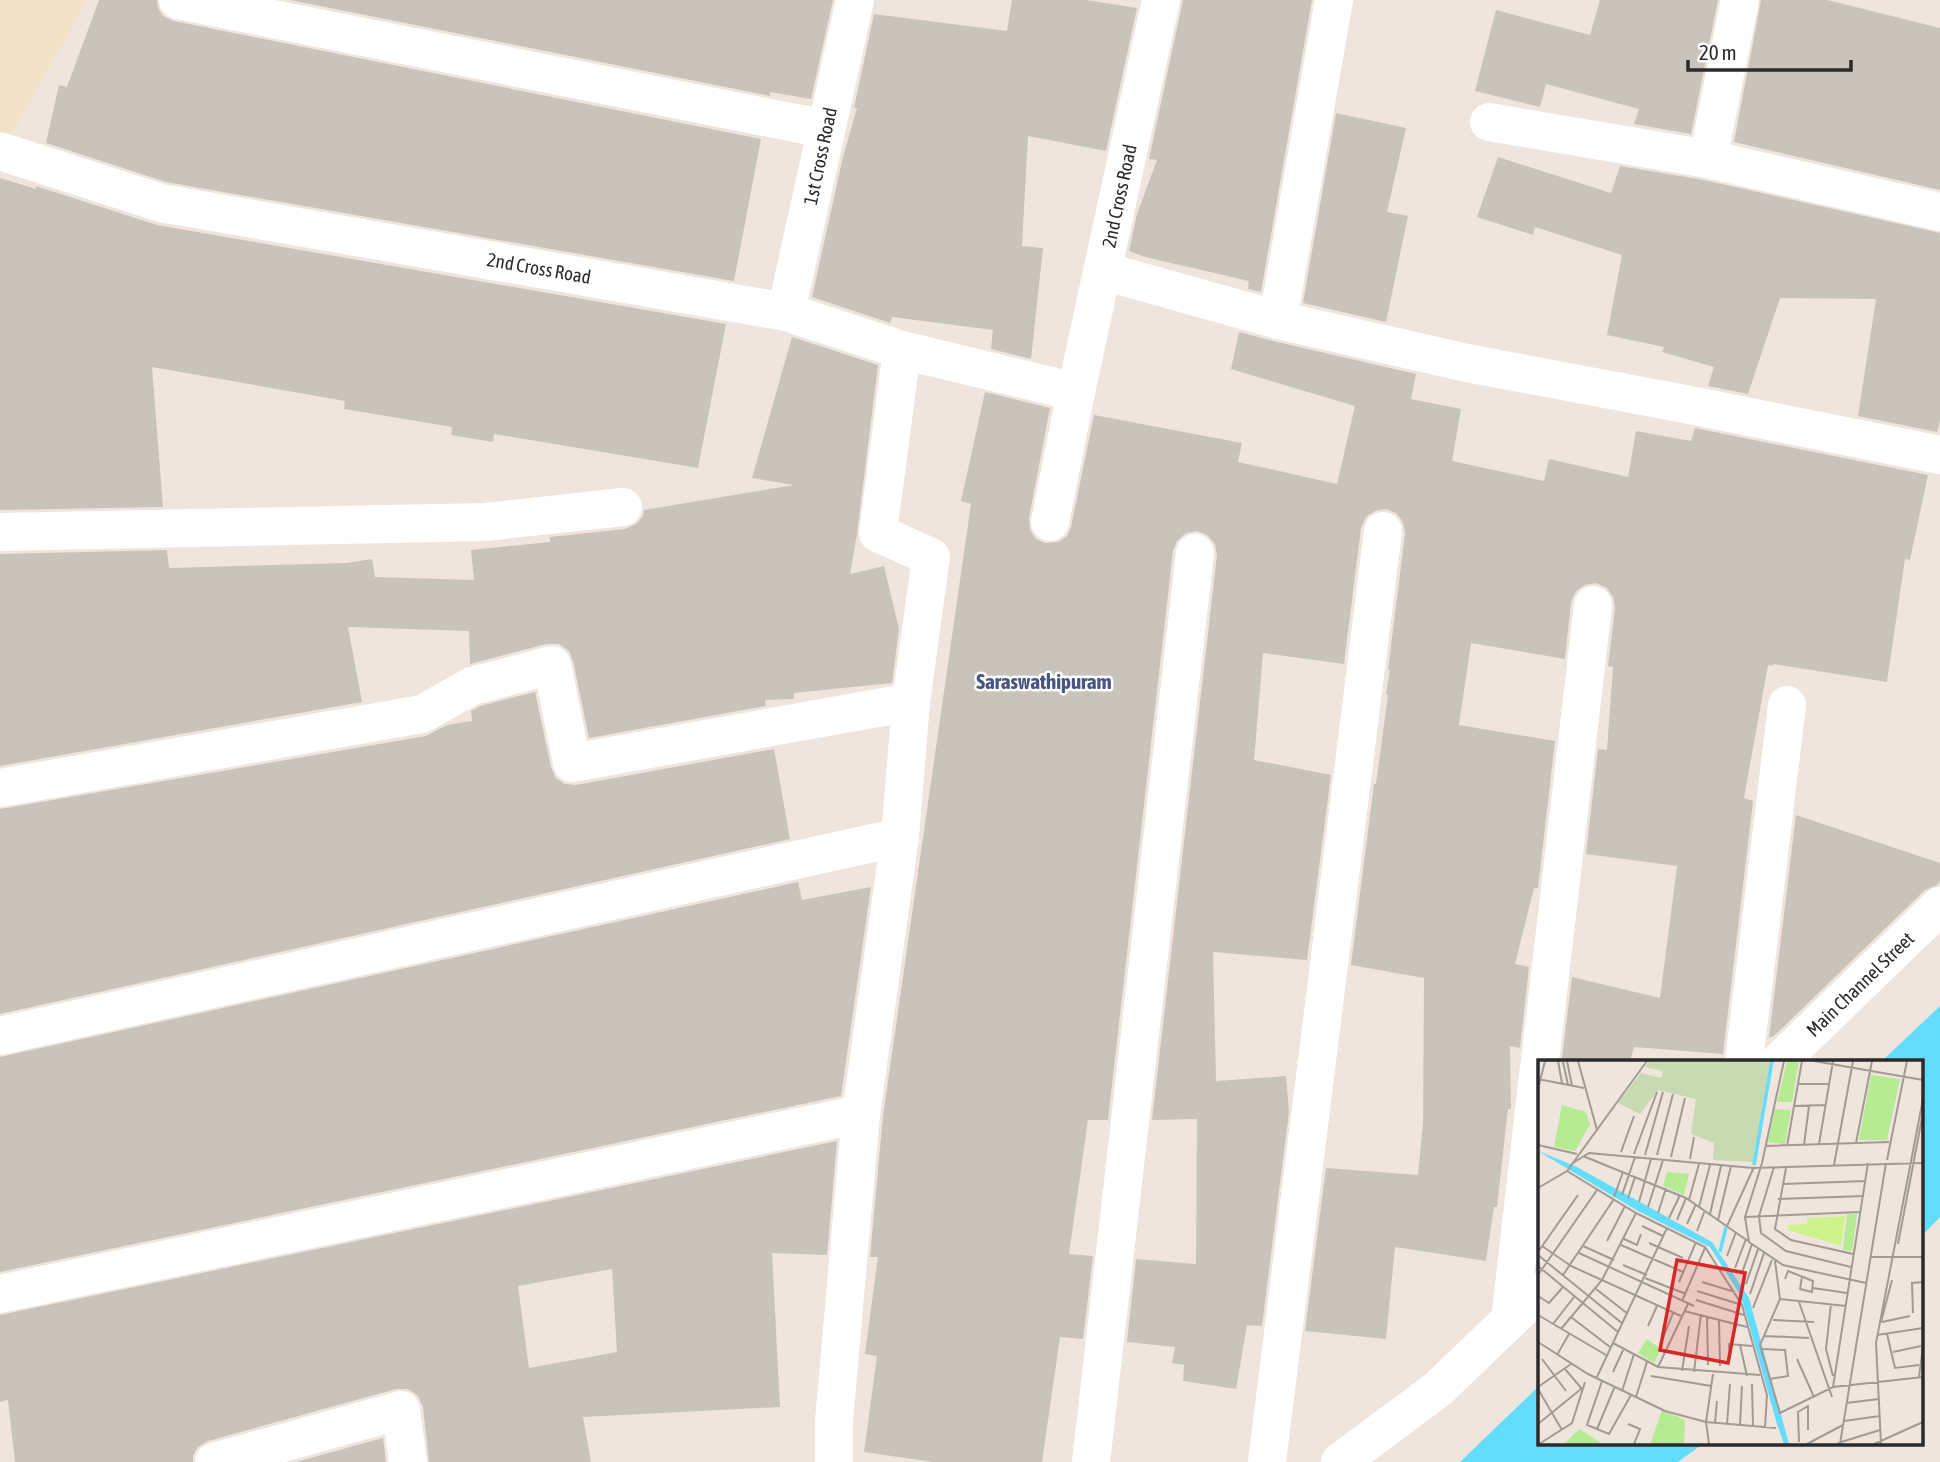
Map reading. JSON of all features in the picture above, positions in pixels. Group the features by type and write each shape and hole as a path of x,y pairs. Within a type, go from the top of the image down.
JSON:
{"street":[{"path":"178,0 304,12 825,129"},
{"name":"1st Cross Road","path":"786,312 855,0"},
{"name":"2nd Cross Road","path":"1050,522 1161,0"},
{"path":"1278,320 1334,0"},
{"path":"1707,159 1740,0"},
{"path":"1489,122 1707,159 1940,212"},
{"name":"2nd Cross Road","path":"0,151 161,202 786,312 902,350 1076,393"},
{"path":"1103,271 1278,320 1467,363 1940,455"},
{"path":"834,1462 834,1421 861,1115 900,838 911,702 931,558 878,533 902,350"},
{"path":"0,532 485,522 623,508"},
{"path":"1268,1462 1383,531"},
{"path":"1091,1462 1195,553"},
{"path":"1540,1060 1593,606"},
{"path":"0,788 422,714 472,686 552,665 572,764 911,702"},
{"path":"1744,1060 1787,705"},
{"path":"0,1035 900,838"},
{"name":"Main Channel Street","path":"1781,1060 1940,906"},
{"path":"1510,1320 1538,1076"},
{"path":"0,1294 861,1115"},
{"path":"1340,1462 1438,1389 1538,1293"},
{"path":"215,1462 401,1410 408,1462"}],"shaded area":[{"path":"0,0 87,0 10,138 0,135"}],"water":[{"path":"1940,1006 1940,1217 1923,1235 1923,1060 1883,1060"},
{"path":"1538,1387 1538,1444 1703,1444 1678,1462 1460,1462"}],"building":[{"path":"99,0 157,0 163,16 174,21 761,139 734,281 166,182 46,143 59,85 67,87"},
{"path":"290,0 833,0 811,99 770,92 770,96"},
{"path":"1012,0 1086,0 1137,8 1106,151 1028,136 1022,246 1043,248 1031,359 991,349 993,330 892,317 890,323 812,297 843,157 857,108 854,108 874,14 1007,31"},
{"path":"1183,0 1312,0 1261,292 1248,289 1249,281 1129,251 1137,214 1157,160 1149,159"},
{"path":"1600,0 1718,0 1691,134 1634,124 1639,109 1546,84 1540,107 1475,91 1496,10 1590,35"},
{"path":"1761,0 1827,0 1940,28 1940,190 1734,142"},
{"path":"1336,113 1406,128 1387,212 1408,216 1386,322 1303,303"},
{"path":"1498,157 1611,193 1620,166 1704,180 1940,233 1940,420 1937,432 1858,416 1876,299 1780,298 1748,394 1708,386 1714,367 1662,352 1664,347 1607,335 1622,255 1535,227 1533,235 1477,217"},
{"path":"0,178 36,189 36,186 157,225 726,324 698,468 494,434 493,442 451,435 452,427 344,409 345,401 152,367 163,507 0,510"},
{"path":"1239,332 1416,374 1411,399 1461,409 1452,461 1544,481 1549,459 1628,477 1636,431 1691,441 1695,428 1928,475 1910,560 1905,559 1887,682 1768,665 1744,798 1753,801 1723,1054 1634,1047 1630,1060 1571,1060 1562,1058 1572,977 1660,998 1677,866 1586,854 1598,749 1607,750 1613,667 1608,666 1615,608 1613,597 1607,588 1596,583 1585,585 1576,591 1571,602 1565,659 1471,643 1459,725 1555,741 1538,888 1534,888 1515,964 1529,967 1520,1048 1510,1046 1511,1109 1508,1109 1497,1207 1494,1207 1486,1261 1395,1247 1386,1339 1305,1331 1326,1168 1418,1175 1423,1123 1424,978 1351,965 1388,695 1388,670 1405,534 1403,522 1396,513 1386,509 1375,511 1366,517 1361,528 1344,664 1263,653 1254,760 1331,775 1307,960 1213,952 1216,1081 1286,1076 1289,1112 1262,1326 1247,1325 1236,1389 1183,1381 1184,1365 1172,1363 1175,1347 1127,1342 1136,1259 1196,1264 1197,1119 1152,1120 1217,555 1215,544 1207,535 1197,531 1186,533 1177,541 1173,551 1108,1120 1088,1120 1069,1254 1093,1256 1083,1339 1060,1337 1042,1462 933,1462 864,1452 877,1356 865,1354 878,1257 870,1257 883,1116 971,504 961,501 985,392 1050,408 1029,518 1030,530 1036,539 1045,543 1058,542 1067,536 1071,527 1094,415 1242,443 1238,462 1337,484 1355,406 1231,369"},
{"path":"792,337 878,365 850,574 884,566 899,629 892,683 794,693 794,699 765,700 766,706 589,738 573,661 569,651 559,644 546,644 470,664 469,631 348,627 362,702 0,766 0,554 167,550 169,568 347,563 372,559 375,577 474,580 471,550 550,542 550,537 625,529 636,524 643,516 644,510 794,485 752,478"},
{"path":"535,692 551,767 556,778 565,784 576,785 774,749 790,839 0,1014 0,809 426,736 447,725 472,721 471,711 480,706"},
{"path":"1796,815 1940,863 1940,881 1925,890 1769,1038"},
{"path":"798,882 802,900 871,887 841,1096 0,1272 0,1057"},
{"path":"837,1141 827,1255 772,1253 780,1407 583,1417 591,1462 429,1462 423,1407 418,1396 408,1389 396,1389 208,1441 198,1447 193,1462 15,1462 8,1400 0,1402 0,1315","holes":["612,1269 617,1352 529,1368 518,1286"]},
{"path":"383,1438 386,1462 296,1462"}],"district":[{"name":"Saraswathipuram","path":"1044,682"}]}
